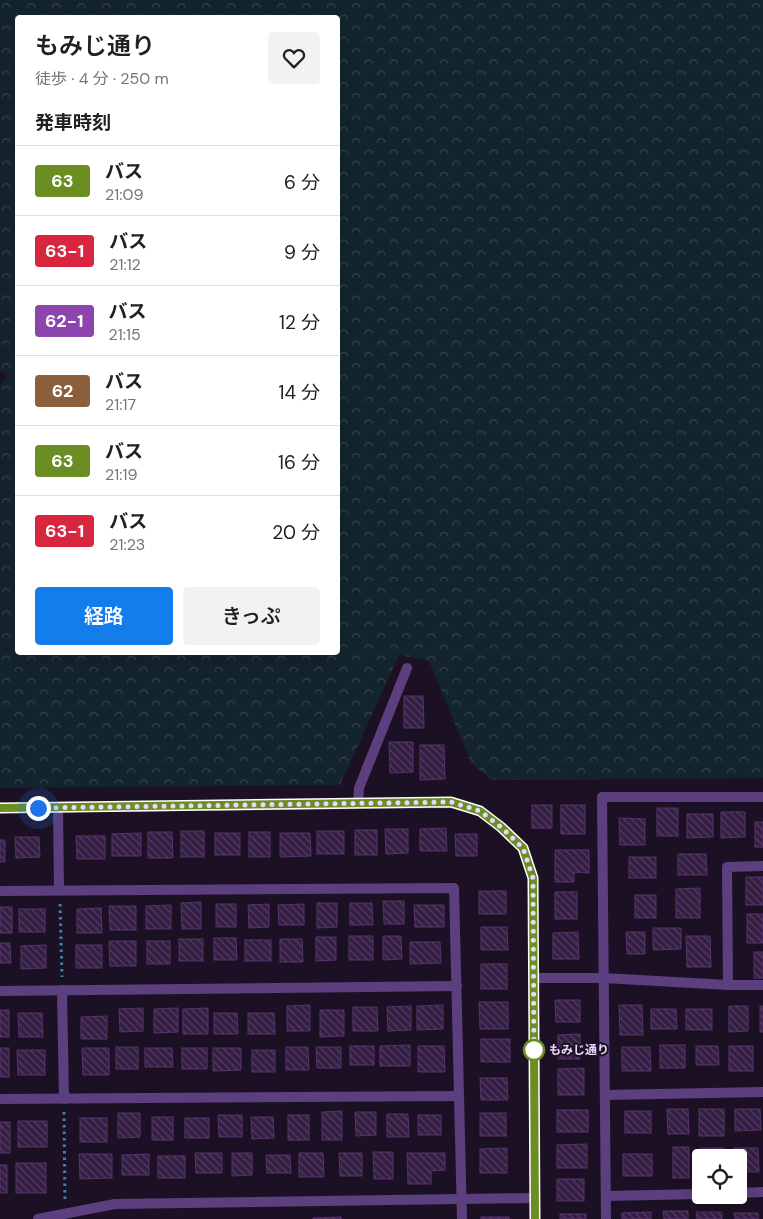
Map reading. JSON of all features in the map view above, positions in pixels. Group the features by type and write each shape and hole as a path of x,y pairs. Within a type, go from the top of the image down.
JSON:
{"street":[{"path":"358,804 359,788 407,668"},
{"path":"606,1219 602,797 763,797"},
{"path":"0,808 451,802 480,811 501,827 523,848 533,878 535,1219"},
{"path":"58,808 59,890"},
{"path":"728,985 728,867 763,866"},
{"path":"0,891 454,888 462,1219"},
{"path":"534,978 604,978 728,985 763,985"},
{"path":"0,991 457,986"},
{"path":"62,990 64,1099"},
{"path":"605,1094 763,1092"},
{"path":"0,1099 459,1096"},
{"path":"747,1193 763,1192"},
{"path":"606,1196 692,1194"},
{"path":"38,1219 65,1216 115,1204 535,1198"}],"path":[{"path":"59,890 62,990"},
{"path":"64,1099 65,1216"}],"green space":[{"path":"0,0 763,0 763,778 491,780 471,763 429,661 399,655 340,785 0,788 0,385 8,375 0,371"}],"building":[{"path":"404,696 423,696 424,728 404,728"},
{"path":"389,742 413,742 413,772 390,773"},
{"path":"420,745 444,745 445,779 420,780"},
{"path":"532,805 552,805 552,828 532,828"},
{"path":"561,805 585,805 585,834 561,834"},
{"path":"657,808 678,808 678,836 657,836"},
{"path":"721,812 745,812 745,837 721,838"},
{"path":"687,814 713,814 713,837 687,838"},
{"path":"619,818 645,819 645,845 620,845"},
{"path":"755,822 763,822 763,847 755,847"},
{"path":"446,828 447,851 420,851 420,829"},
{"path":"385,829 408,829 408,853 386,854"},
{"path":"355,830 377,830 377,855 355,855"},
{"path":"181,831 204,831 204,857 181,857"},
{"path":"317,831 344,831 344,854 317,854"},
{"path":"148,832 172,832 173,858 148,858"},
{"path":"249,832 270,832 270,857 249,857"},
{"path":"141,833 141,856 112,856 112,834"},
{"path":"215,833 240,833 240,855 215,855"},
{"path":"280,833 310,833 311,856 280,857"},
{"path":"455,834 477,834 477,856 456,856"},
{"path":"76,836 105,836 105,859 77,859"},
{"path":"15,837 39,837 40,857 16,858"},
{"path":"0,840 5,840 5,862 0,862"},
{"path":"555,850 589,850 589,873 574,872 574,882 555,882"},
{"path":"678,854 706,854 707,875 678,875"},
{"path":"629,857 656,857 656,878 629,878"},
{"path":"746,877 763,877 763,905 746,905"},
{"path":"700,888 700,918 676,918 676,889"},
{"path":"479,891 506,891 506,914 479,914"},
{"path":"555,892 577,892 577,919 555,919"},
{"path":"635,895 656,895 656,918 635,918"},
{"path":"383,901 404,901 404,924 384,924"},
{"path":"201,902 201,929 182,929 181,903"},
{"path":"317,903 337,903 337,927 317,928"},
{"path":"350,903 372,903 373,925 350,925"},
{"path":"216,904 236,904 236,927 216,927"},
{"path":"269,904 269,927 249,928 248,905"},
{"path":"304,904 304,925 279,925 278,905"},
{"path":"171,905 171,929 146,929 146,906"},
{"path":"414,905 444,905 444,927 415,927"},
{"path":"109,906 136,906 136,930 110,930"},
{"path":"0,907 12,907 12,933 0,933"},
{"path":"101,908 102,933 77,933 77,909"},
{"path":"19,909 45,909 45,932 19,932"},
{"path":"747,914 763,914 763,943 747,943"},
{"path":"481,927 507,927 508,950 481,950"},
{"path":"653,928 681,928 681,949 653,950"},
{"path":"578,932 579,959 553,959 553,933"},
{"path":"626,932 645,932 645,954 627,954"},
{"path":"349,936 373,936 373,960 349,960"},
{"path":"383,936 401,936 402,959 383,960"},
{"path":"686,936 710,936 711,967 687,967"},
{"path":"316,937 336,937 336,960 316,961"},
{"path":"214,938 236,938 237,960 214,960"},
{"path":"179,939 203,939 203,961 179,961"},
{"path":"280,939 302,939 303,962 280,962"},
{"path":"245,940 271,940 271,961 245,961"},
{"path":"109,941 136,941 136,966 110,966"},
{"path":"147,941 170,941 170,964 147,964"},
{"path":"410,942 440,942 441,963 410,964"},
{"path":"0,943 10,943 11,963 0,963"},
{"path":"46,945 46,968 21,969 21,946"},
{"path":"76,945 102,945 102,968 76,968"},
{"path":"754,952 763,952 763,978 754,978"},
{"path":"481,964 507,964 507,989 481,989"},
{"path":"555,1000 580,1000 580,1022 556,1022"},
{"path":"479,1002 508,1002 508,1029 480,1029"},
{"path":"310,1005 310,1031 287,1031 287,1006"},
{"path":"443,1005 443,1029 417,1030 417,1006"},
{"path":"619,1005 642,1005 643,1035 620,1035"},
{"path":"411,1006 411,1030 388,1031 387,1007"},
{"path":"729,1006 748,1006 748,1031 729,1032"},
{"path":"760,1006 763,1006 763,1032 760,1032"},
{"path":"353,1007 377,1007 378,1031 353,1031"},
{"path":"143,1008 143,1031 120,1032 119,1009"},
{"path":"178,1008 178,1032 154,1033 154,1009"},
{"path":"208,1008 208,1034 183,1034 183,1009"},
{"path":"651,1009 676,1009 677,1029 651,1029"},
{"path":"686,1009 712,1009 712,1030 686,1030"},
{"path":"0,1010 9,1010 9,1037 0,1037"},
{"path":"320,1010 344,1010 344,1036 320,1037"},
{"path":"18,1013 42,1013 43,1037 19,1037"},
{"path":"214,1013 237,1013 238,1034 214,1034"},
{"path":"248,1013 274,1013 275,1034 248,1034"},
{"path":"107,1016 107,1039 81,1039 81,1017"},
{"path":"580,1034 580,1059 558,1059 558,1035"},
{"path":"481,1039 510,1039 510,1062 481,1062"},
{"path":"410,1045 410,1066 380,1066 380,1046"},
{"path":"660,1045 685,1045 685,1068 660,1068"},
{"path":"350,1046 374,1046 374,1065 350,1065"},
{"path":"418,1046 444,1046 445,1072 418,1072"},
{"path":"696,1046 718,1046 719,1065 696,1065"},
{"path":"729,1046 753,1046 753,1071 729,1071"},
{"path":"116,1047 138,1047 138,1069 116,1069"},
{"path":"286,1047 308,1047 309,1070 286,1070"},
{"path":"316,1047 341,1047 341,1068 317,1068"},
{"path":"622,1047 650,1047 651,1071 622,1071"},
{"path":"0,1048 9,1048 9,1077 0,1077"},
{"path":"82,1048 109,1048 109,1075 83,1075"},
{"path":"145,1048 172,1048 173,1067 145,1067"},
{"path":"182,1048 207,1048 207,1069 182,1069"},
{"path":"213,1048 241,1048 241,1070 213,1071"},
{"path":"17,1050 45,1050 45,1075 18,1075"},
{"path":"252,1050 275,1050 275,1072 252,1072"},
{"path":"584,1068 584,1095 558,1095 558,1069"},
{"path":"480,1078 507,1078 508,1100 481,1100"},
{"path":"667,1109 688,1109 689,1134 668,1134"},
{"path":"699,1109 724,1109 724,1136 699,1136"},
{"path":"735,1109 760,1109 761,1130 735,1131"},
{"path":"557,1110 588,1110 588,1132 557,1132"},
{"path":"342,1111 342,1140 322,1140 322,1112"},
{"path":"625,1111 651,1111 651,1133 625,1133"},
{"path":"355,1112 376,1112 376,1135 356,1136"},
{"path":"118,1113 140,1113 140,1137 118,1138"},
{"path":"480,1113 506,1113 506,1136 480,1136"},
{"path":"387,1114 408,1114 409,1137 387,1137"},
{"path":"218,1115 242,1115 242,1137 219,1137"},
{"path":"288,1115 309,1115 309,1140 288,1140"},
{"path":"418,1115 441,1115 441,1135 418,1135"},
{"path":"152,1117 173,1117 173,1140 152,1140"},
{"path":"251,1117 273,1117 274,1138 252,1139"},
{"path":"80,1118 107,1118 107,1142 80,1142"},
{"path":"185,1118 209,1118 209,1138 185,1138"},
{"path":"18,1121 47,1121 47,1147 18,1147"},
{"path":"0,1122 10,1122 10,1153 0,1153"},
{"path":"587,1144 587,1168 557,1168 557,1145"},
{"path":"673,1147 689,1147 689,1178 673,1178"},
{"path":"507,1148 507,1173 480,1173 480,1149"},
{"path":"700,1148 724,1148 724,1149"},
{"path":"758,1148 759,1172 747,1172 747,1149 734,1149"},
{"path":"373,1152 393,1152 393,1179 374,1179"},
{"path":"195,1153 222,1153 222,1173 196,1173"},
{"path":"232,1153 252,1153 252,1175 232,1176"},
{"path":"299,1153 323,1153 324,1177 299,1177"},
{"path":"339,1153 362,1153 362,1176 340,1176"},
{"path":"407,1153 445,1153 445,1170 431,1171 431,1184 408,1184"},
{"path":"79,1154 112,1154 112,1178 80,1179"},
{"path":"149,1154 149,1175 122,1175 122,1155"},
{"path":"623,1154 652,1154 652,1176 623,1176"},
{"path":"266,1155 290,1155 291,1173 267,1173"},
{"path":"158,1156 185,1156 185,1178 158,1178"},
{"path":"16,1163 46,1163 46,1193 16,1193"},
{"path":"0,1165 7,1165 7,1193 0,1193"},
{"path":"557,1179 584,1179 584,1201 557,1201"},
{"path":"663,1211 688,1211 688,1219 664,1219"},
{"path":"651,1212 651,1219 622,1219 622,1213"},
{"path":"696,1212 722,1212 722,1219 697,1219"},
{"path":"734,1213 758,1213 758,1219 735,1219"},
{"path":"560,1214 586,1214 586,1219 560,1219"},
{"path":"341,1217 341,1219 313,1219 313,1218"},
{"path":"481,1217 509,1217 509,1219 481,1219"}],"bus line":[{"name":"63","path":"0,808 451,802 480,811 501,827 523,848 533,878 535,1219"}],"place":[{"name":"もみじ通り","path":"534,1050"}],"route":[{"path":"38,808 451,802 480,811 501,827 523,848 533,878 534,1058 534,1050"}]}
